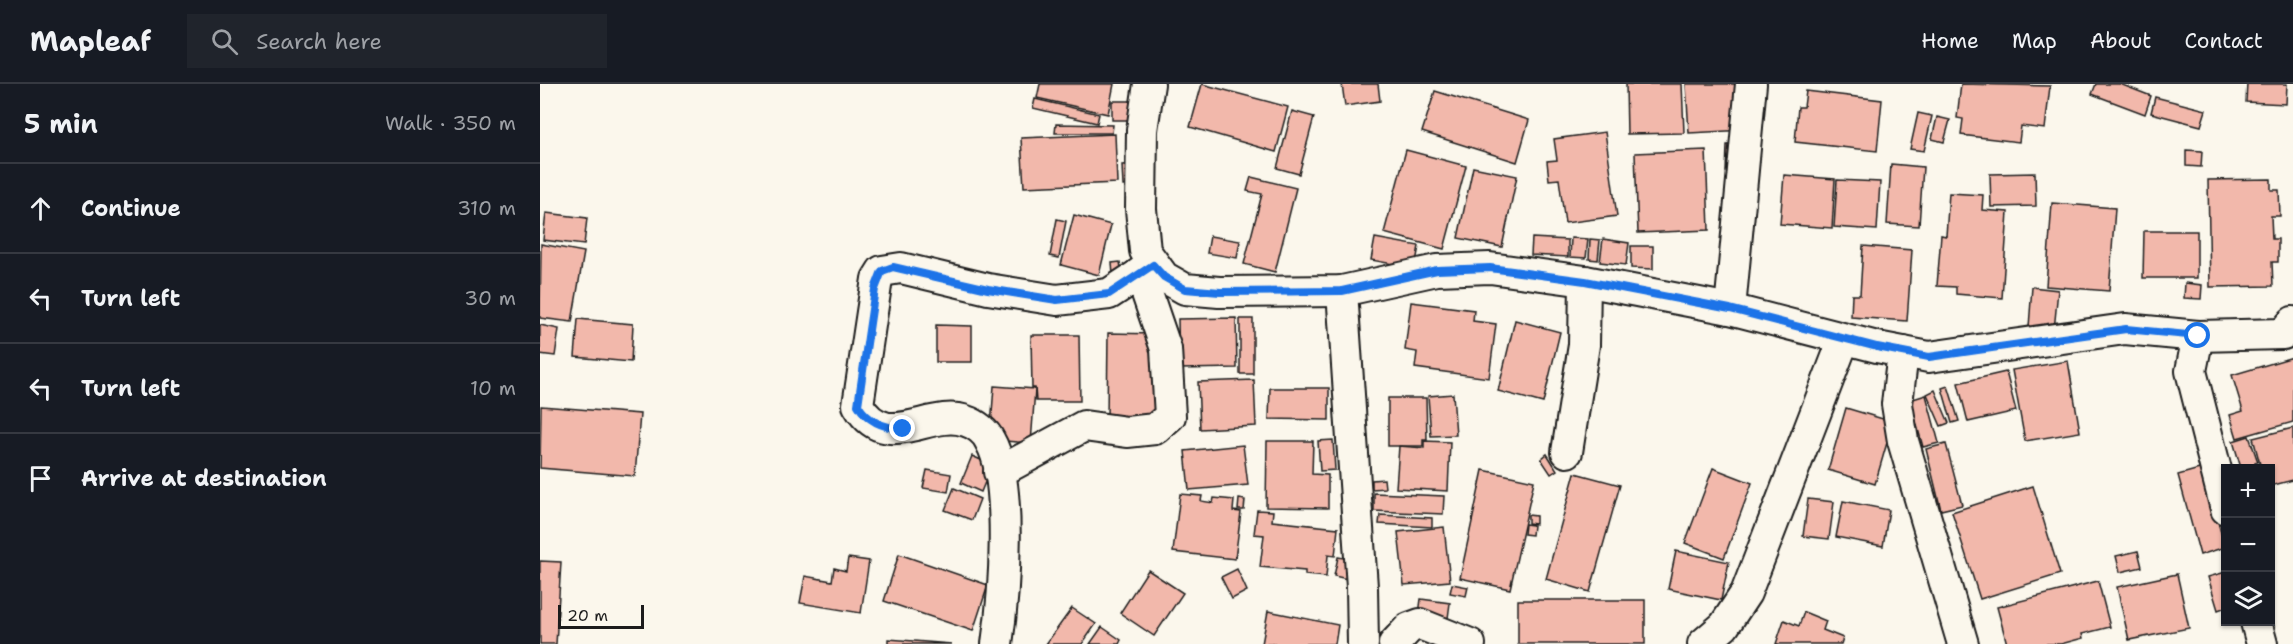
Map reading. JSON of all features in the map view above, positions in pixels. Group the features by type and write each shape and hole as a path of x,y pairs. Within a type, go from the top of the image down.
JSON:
{"street":[{"path":"999,472 1084,426 1127,432 1155,429 1170,416 1166,349 1146,269 1141,209 1142,130 1149,84"},
{"path":"1730,309 1751,84"},
{"path":"997,644 1003,603 1004,514 999,472 990,441 981,429 966,420 946,418 903,429 892,429 874,422 861,411 858,405 875,289 882,271 901,268 988,289 1057,300 1109,294 1146,269"},
{"path":"1146,269 1185,289 1220,292 1342,291 1437,270 1490,268 1585,281 1730,309 1844,339 1929,357 2126,329 2198,336 2283,334 2293,322"},
{"path":"1567,452 1584,345 1585,281"},
{"path":"1342,291 1362,587 1363,644"},
{"path":"2198,336 2191,371 2221,489"},
{"path":"1703,644 1724,626 1746,593 1844,339"},
{"path":"1903,352 1897,404 1903,441 1963,644"},
{"path":"1394,644 1409,627 1420,624 1470,644"},
{"path":"2257,626 2262,644"}],"building":[{"path":"1040,84 1114,84 1108,114 1037,98"},
{"path":"1202,84 1288,107 1276,152 1190,127"},
{"path":"1342,84 1378,84 1380,101 1345,106"},
{"path":"1626,84 1682,84 1684,133 1627,134"},
{"path":"1686,84 1743,84 1746,130 1689,133"},
{"path":"1961,84 2050,86 2045,129 2021,126 2019,142 1961,135 1963,119 1957,118"},
{"path":"2096,84 2120,84 2151,96 2145,114 2092,94"},
{"path":"2247,84 2287,84 2286,104 2246,102"},
{"path":"1435,91 1529,120 1517,162 1422,132"},
{"path":"1806,91 1882,100 1877,151 1795,142 1798,107 1804,107"},
{"path":"2155,97 2206,110 2201,126 2151,113"},
{"path":"1035,99 1099,114 1097,123 1033,108"},
{"path":"1112,101 1136,101 1136,120 1112,120"},
{"path":"1292,111 1314,117 1299,174 1277,168"},
{"path":"1918,113 1932,116 1924,151 1910,149"},
{"path":"1937,117 1950,120 1944,142 1932,139"},
{"path":"1056,124 1113,125 1112,133 1055,133"},
{"path":"1605,132 1617,216 1565,223 1559,179 1549,180 1547,161 1557,160 1554,139"},
{"path":"1115,134 1117,183 1024,187 1021,138"},
{"path":"1727,145 1741,145 1740,173 1726,172"},
{"path":"1406,150 1466,166 1444,249 1384,233"},
{"path":"1706,150 1709,230 1638,233 1635,153"},
{"path":"2186,150 2202,151 2201,167 2186,166"},
{"path":"1137,164 1138,185 1123,186 1122,165"},
{"path":"1891,164 1923,167 1919,226 1887,224"},
{"path":"1473,167 1517,176 1502,247 1458,238"},
{"path":"2035,173 2036,206 1991,207 1990,174"},
{"path":"1784,175 1835,179 1832,228 1780,224"},
{"path":"1251,177 1296,188 1275,272 1244,264 1262,194 1247,191"},
{"path":"2271,179 2271,190 2279,190 2280,216 2271,216 2272,239 2278,239 2278,262 2272,262 2273,286 2210,287 2208,180"},
{"path":"1837,180 1880,182 1877,230 1834,227"},
{"path":"1949,193 1983,195 1982,210 2008,212 2002,298 1956,294 1956,287 1937,286 1941,235 1946,236"},
{"path":"2052,203 2115,208 2109,291 2046,286"},
{"path":"546,213 587,218 584,245 543,240"},
{"path":"1074,215 1111,225 1099,275 1061,265"},
{"path":"1057,219 1066,221 1059,258 1050,256"},
{"path":"2144,231 2197,231 2197,278 2143,278"},
{"path":"1210,236 1240,241 1237,258 1207,253"},
{"path":"1375,238 1419,246 1415,268 1371,260"},
{"path":"1532,238 1568,240 1568,257 1531,255"},
{"path":"1571,238 1588,239 1586,258 1570,257"},
{"path":"1590,239 1600,240 1598,260 1589,259"},
{"path":"1603,239 1629,243 1626,265 1600,262"},
{"path":"541,244 584,252 572,322 540,318"},
{"path":"1631,246 1653,246 1653,269 1631,268"},
{"path":"1863,246 1912,250 1907,321 1851,317 1852,295 1860,295"},
{"path":"1120,262 1122,274 1113,275 1112,263"},
{"path":"2185,283 2202,285 2201,299 2184,298"},
{"path":"2032,287 2058,290 2054,330 2029,327"},
{"path":"1411,302 1474,310 1473,321 1496,324 1489,378 1415,368 1417,352 1405,350"},
{"path":"1236,318 1237,368 1179,369 1178,319"},
{"path":"578,319 633,324 631,362 575,357"},
{"path":"1240,319 1253,319 1253,374 1240,374"},
{"path":"1515,320 1560,332 1543,403 1498,391"},
{"path":"540,325 559,329 555,356 540,354"},
{"path":"936,325 972,326 972,362 936,362"},
{"path":"1108,333 1156,334 1155,422 1107,421"},
{"path":"1031,335 1079,335 1080,401 1036,401 1035,388 1032,388"},
{"path":"2293,357 2293,422 2237,438 2230,415 2243,411 2232,375"},
{"path":"2068,361 2080,432 2025,441 2012,370"},
{"path":"2006,372 2016,411 1968,422 1958,383"},
{"path":"1254,380 1256,426 1200,429 1198,382"},
{"path":"994,386 1035,389 1031,443 990,440"},
{"path":"1948,386 1959,421 1952,423 1942,388"},
{"path":"1270,388 1329,388 1329,420 1269,419"},
{"path":"1935,390 1949,423 1941,426 1927,394"},
{"path":"1453,394 1456,435 1431,436 1428,396"},
{"path":"1926,395 1939,443 1923,447 1910,400"},
{"path":"1388,398 1426,398 1427,440 1423,440 1423,446 1388,446"},
{"path":"541,406 640,414 635,476 540,468"},
{"path":"1846,408 1893,422 1875,484 1828,470"},
{"path":"2293,428 2293,480 2275,485 2275,464 2260,464 2253,438"},
{"path":"2249,436 2258,462 2240,464 2233,441"},
{"path":"1333,440 1335,470 1320,471 1318,441"},
{"path":"1267,441 1313,441 1312,474 1328,475 1328,508 1266,507"},
{"path":"1424,441 1450,442 1448,491 1396,488 1399,446 1424,448"},
{"path":"1946,444 1962,505 1941,510 1926,449"},
{"path":"1243,445 1248,485 1189,490 1185,451"},
{"path":"1547,454 1557,470 1551,474 1541,459"},
{"path":"972,456 992,465 981,492 961,483"},
{"path":"1713,468 1752,483 1724,558 1685,543"},
{"path":"2203,468 2221,533 2221,548 2200,555 2178,475"},
{"path":"927,470 951,474 948,492 923,488"},
{"path":"1483,470 1534,481 1510,589 1460,578"},
{"path":"1575,473 1620,485 1590,592 1546,579"},
{"path":"1384,479 1385,488 1372,489 1372,480"},
{"path":"2033,486 2060,574 1980,599 1952,512"},
{"path":"954,488 980,499 972,520 945,510"},
{"path":"1374,493 1444,496 1443,514 1374,511"},
{"path":"1180,494 1202,496 1201,501 1213,503 1214,498 1234,500 1233,511 1241,512 1235,559 1173,552"},
{"path":"1239,499 1245,500 1244,510 1238,510"},
{"path":"1808,499 1834,502 1829,539 1803,536"},
{"path":"1843,501 1889,510 1883,546 1836,537"},
{"path":"1257,510 1273,511 1272,521 1338,528 1335,556 1328,555 1326,577 1305,575 1305,571 1260,567 1264,535 1254,534"},
{"path":"1380,515 1432,518 1432,527 1379,524"},
{"path":"1528,515 1536,516 1536,524 1528,523"},
{"path":"1525,524 1533,525 1532,535 1524,534"},
{"path":"1444,527 1450,581 1404,585 1398,532"},
{"path":"1676,551 1729,562 1721,600 1668,589"},
{"path":"2138,551 2142,567 2120,572 2116,556"},
{"path":"899,554 988,585 973,631 884,601"},
{"path":"1338,557 1355,560 1352,580 1334,576"},
{"path":"848,558 869,561 861,613 800,603 805,576 832,581 834,568 846,571"},
{"path":"540,561 561,562 556,644 540,644"},
{"path":"1237,569 1247,591 1232,599 1221,577"},
{"path":"1148,570 1183,593 1154,636 1120,613"},
{"path":"2221,573 2221,609 2218,610 2208,577"},
{"path":"2177,574 2189,628 2129,640 2117,587"},
{"path":"2098,581 2110,627 2082,634 2083,638 2061,644 2007,644 1997,607"},
{"path":"1452,584 1468,587 1466,596 1450,593"},
{"path":"1421,599 1450,603 1448,618 1419,614"},
{"path":"1518,600 1645,600 1645,644 1518,644"},
{"path":"1072,608 1096,624 1082,644 1046,644"},
{"path":"1268,611 1338,625 1335,644 1262,644"},
{"path":"1804,612 1826,621 1823,630 1843,638 1841,644 1776,644 1784,620 1799,626"},
{"path":"1102,627 1121,640 1119,644 1090,644"},
{"path":"888,639 952,644 888,644"}],"route":[{"path":"903,429 892,429 874,422 865,416 858,405 877,279 882,271 893,267 988,289 1057,300 1109,294 1153,265 1164,277 1185,289 1220,292 1342,291 1437,270 1490,268 1585,281 1730,309 1877,347 1929,357 2126,329 2198,336"}]}
